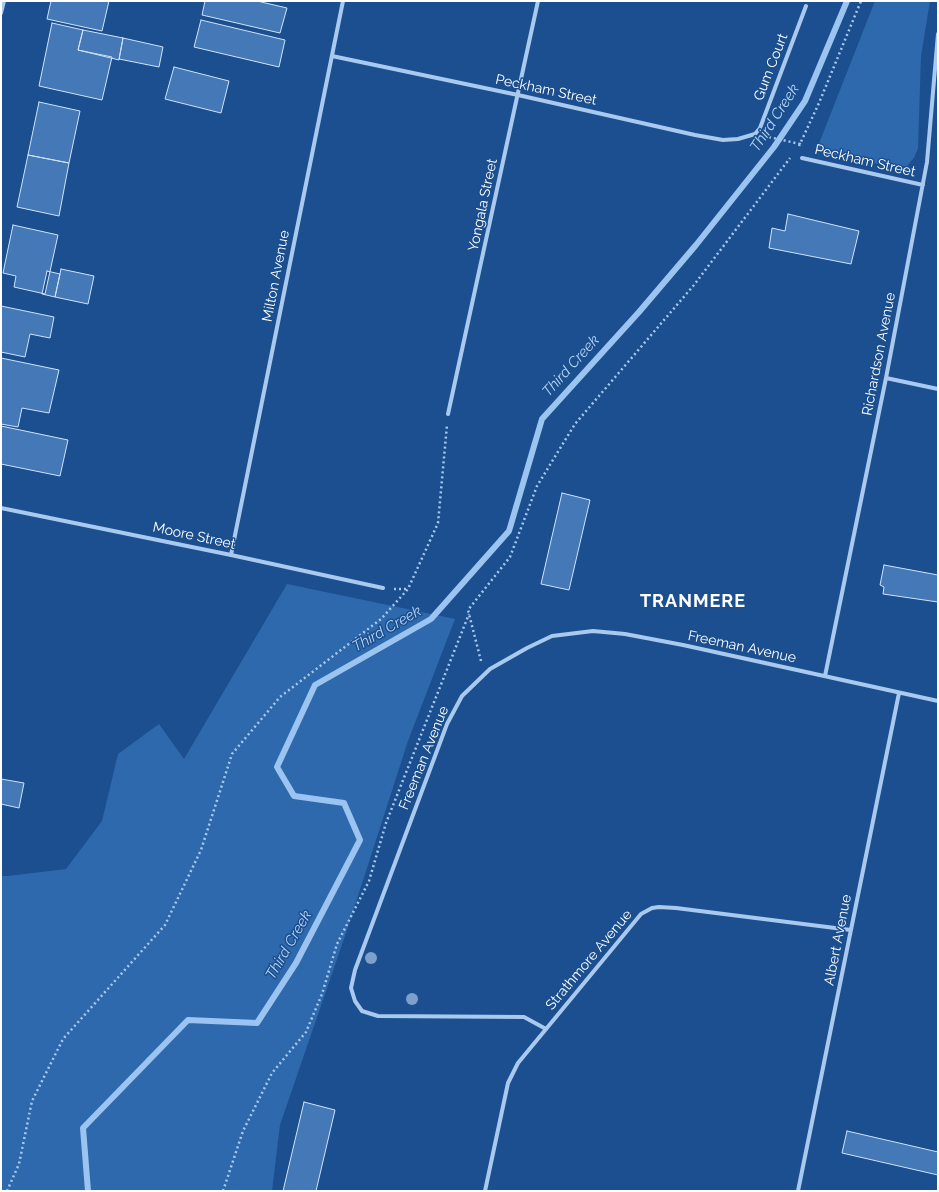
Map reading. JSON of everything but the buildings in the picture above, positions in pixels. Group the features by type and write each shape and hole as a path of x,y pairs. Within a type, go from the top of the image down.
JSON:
{"street":[{"path":"1,14 4,1"},
{"name":"Milton Avenue","path":"231,555 343,1"},
{"name":"Yongala Street","path":"448,414 538,1"},
{"name":"Gum Court","path":"755,134 760,128 806,6"},
{"name":"Richardson Avenue","path":"825,676 886,378 923,185 936,92 938,34"},
{"name":"Peckham Street","path":"332,56 723,140 738,139 755,134"},
{"name":"Peckham Street","path":"802,158 923,185"},
{"path":"886,378 938,389"},
{"name":"Moore Street","path":"1,508 231,555 382,588"},
{"name":"Freeman Avenue","path":"546,1029 524,1017 378,1016 362,1011 355,1001 351,988 355,970 448,724 462,696 490,669 552,636 593,631 625,634 938,701"},
{"name":"Albert Avenue","path":"798,1191 899,693"},
{"name":"Strathmore Avenue","path":"485,1191 508,1083 518,1063 636,919 646,910 659,907 676,908 851,930"}],"path":[{"path":"796,150 819,104 861,1"},
{"path":"770,137 800,144"},
{"path":"484,675 468,610 510,557 538,486 575,424 694,285 791,156"},
{"path":"7,1191 19,1164 32,1101 64,1039 165,925 201,850 232,754 280,697 381,619 408,589 438,523 448,414"},
{"path":"223,1191 243,1131 272,1073 306,1032 322,994 337,944 369,881 388,816 422,735 469,614"}],"shaded area":[{"path":"875,1 930,1 921,56 918,148 914,158 907,166 893,167 816,151"},
{"path":"287,584 455,619 408,741 347,930 280,1125 272,1191 1,1191 1,876 66,869 102,821 118,754 159,724 184,759"}],"waterway":[{"name":"Third Creek","path":"88,1191 83,1128 188,1020 257,1023 296,963 360,840 344,803 294,796 277,767 315,685 431,619 509,531 542,419 639,312 696,245 774,147 805,101 847,1"}],"district":[{"name":"TRANMERE","path":"693,602"}]}
